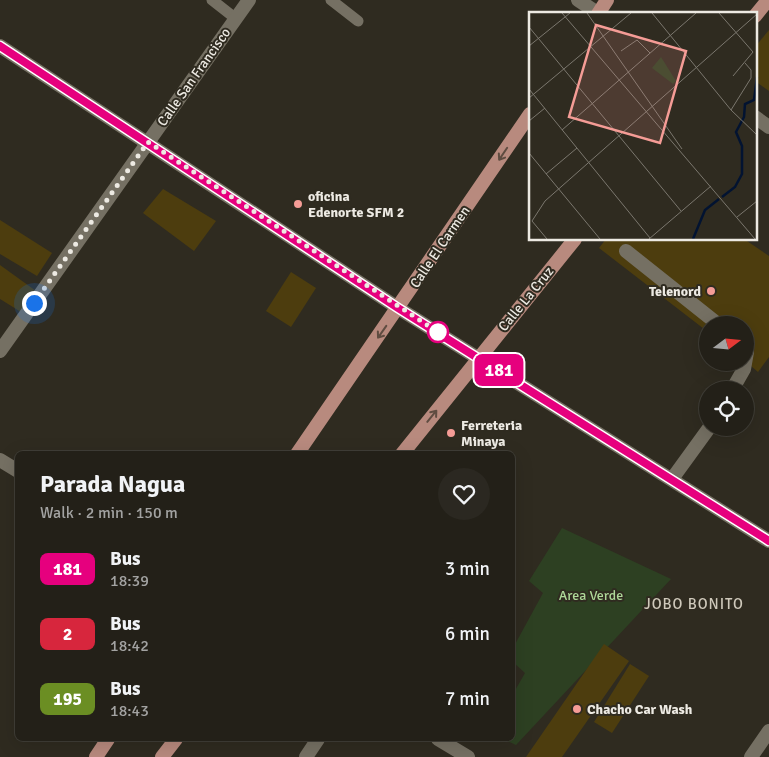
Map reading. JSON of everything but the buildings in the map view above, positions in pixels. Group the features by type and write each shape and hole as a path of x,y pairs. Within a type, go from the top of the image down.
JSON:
{"main road":[{"path":"600,12 607,0"},
{"path":"756,15 768,0"},
{"name":"Calle El Carmen","path":"299,451 529,115"},
{"name":"Calle La Cruz","path":"404,451 574,240"},
{"path":"96,757 107,741"},
{"path":"162,757 174,741"}],"street":[{"name":"Calle San Francisco","path":"0,351 248,0"},
{"path":"578,0 596,12"},
{"path":"0,46 398,308 479,357 769,541"},
{"path":"756,119 769,127"},
{"path":"626,251 709,316"},
{"path":"672,480 703,436"},
{"path":"0,460 15,469"},
{"path":"751,757 769,732"},
{"path":"306,757 317,741"},
{"path":"441,741 468,757"}],"lane":[{"path":"212,0 236,18"},
{"path":"331,0 358,21"}],"green space":[{"name":"Area Verde","path":"562,528 671,579 516,745 507,741 515,741 515,690 525,673 515,664 515,644 543,593 529,581"}],"bus line":[{"name":"181","path":"0,46 398,308 495,367 769,541"}],"place":[{"name":"oficina Edenorte SFM 2","path":"298,204"},
{"name":"Telenord","path":"711,291"},
{"name":"Ferreteria Minaya","path":"451,433"},
{"name":"Chacho Car Wash","path":"577,709"}],"district":[{"name":"JOBO BONITO","path":"694,604"}],"route":[{"path":"34,303 148,142 398,308 438,332"}]}
